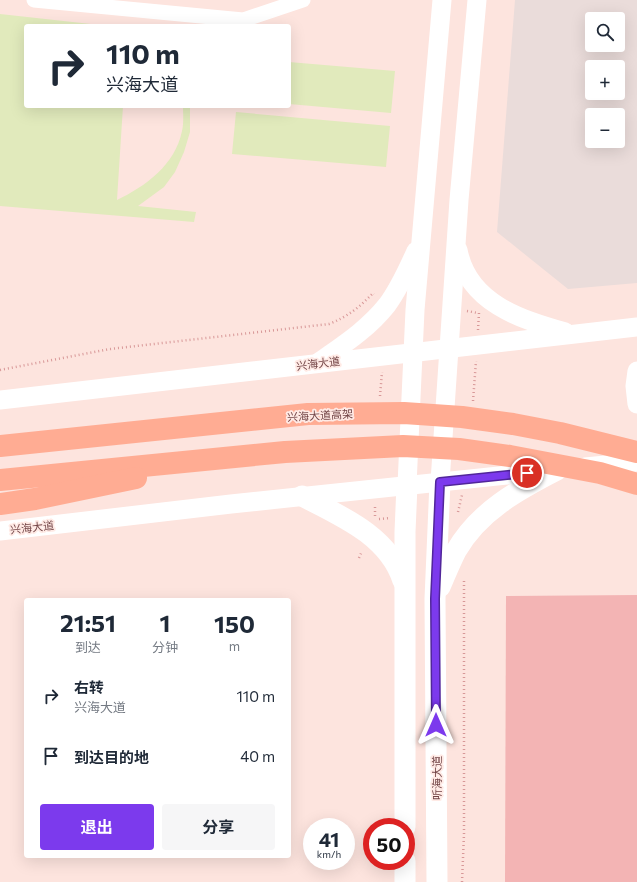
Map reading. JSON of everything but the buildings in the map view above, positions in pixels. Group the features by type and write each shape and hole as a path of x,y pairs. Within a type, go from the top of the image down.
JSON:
{"main road":[{"name":"兴海大道高架","path":"0,446 308,414 404,413 462,417 513,424 560,433 637,452"},
{"path":"0,480 285,452 403,446 459,449 510,456 600,473 637,484"},
{"path":"0,504 35,499 193,467 285,452"},
{"path":"435,599 456,550 477,523 502,501 522,488 558,470"},
{"name":"听海大道","path":"437,882 435,599 440,482"},
{"path":"405,818 404,532 407,485"},
{"path":"302,496 341,515 373,537 385,549 400,571 405,588"},
{"path":"405,870 405,882"}],"street":[{"path":"34,0 243,20 303,0"},
{"path":"407,485 416,304 442,0"},
{"path":"440,482 456,240 477,0"},
{"path":"317,364 353,338 388,304 422,239"},
{"path":"456,240 459,257 467,274 476,288 487,299 506,311 521,318 574,334"},
{"name":"兴海大道","path":"0,400 637,327"},
{"path":"637,371 635,386 637,404"},
{"name":"兴海大道","path":"0,531 302,496 637,462"}],"path":[{"path":"0,370 110,349 329,324 352,313 373,293"},
{"path":"462,882 464,834 464,577"}],"shaded area":[{"path":"515,0 637,0 637,283 568,289 497,232"}],"green space":[{"path":"0,14 91,24 24,24 24,108 123,108 117,200 148,181 166,164 173,154 182,131 183,108 190,108 190,132 184,152 175,172 164,187 138,206 196,212 194,222 0,206"},
{"path":"291,62 395,71 391,113 291,104"},
{"path":"236,112 390,126 386,167 232,154"}],"route":[{"path":"436,725 435,599 440,482 527,473"}]}
